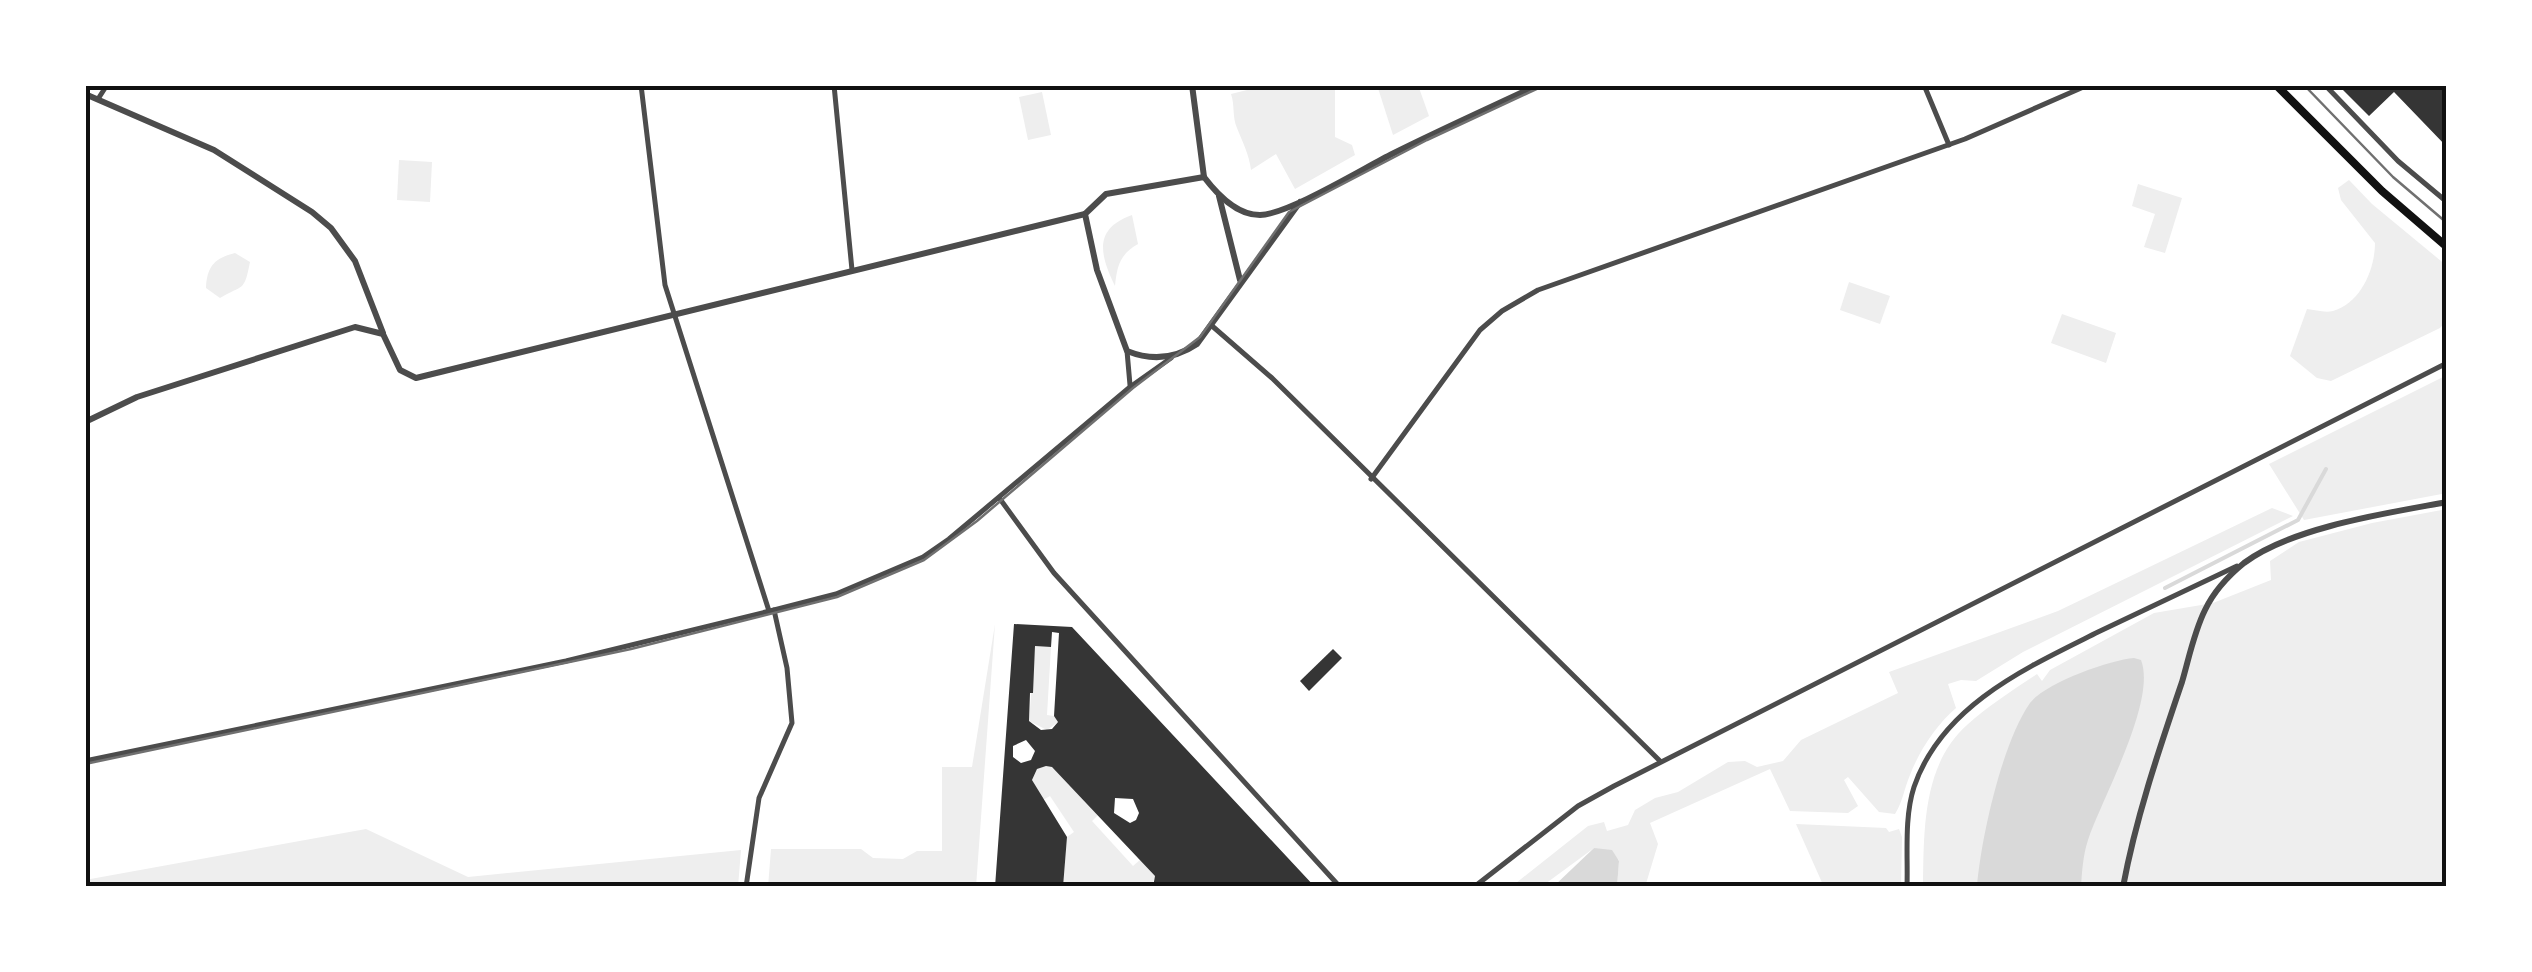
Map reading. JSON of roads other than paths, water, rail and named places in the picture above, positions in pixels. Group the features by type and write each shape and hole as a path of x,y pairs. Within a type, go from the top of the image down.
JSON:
{"main road":[{"path":"2276,85 2382,191 2447,246"}],"street":[{"path":"98,99 108,85"},
{"path":"641,85 666,285 786,668 792,723 759,798 746,887"},
{"path":"834,85 852,270"},
{"path":"1192,85 1204,177 1235,207 1260,215 1300,202 1538,85"},
{"path":"1924,85 1949,145"},
{"path":"1371,479 1469,342 1514,304 1568,277 1949,145 2088,85"},
{"path":"2325,85 2398,161 2447,202"},
{"path":"85,94 214,150 322,220 356,261 400,370 416,378 1085,214 1106,194 1204,177"},
{"path":"1220,196 1241,281"},
{"path":"85,761 566,661 836,594 923,557 1000,499 1130,388 1197,344 1300,202"},
{"path":"1085,214 1098,270 1127,351 1130,388"},
{"path":"1211,325 1272,378 1660,761"},
{"path":"85,422 137,397 356,327 383,334"},
{"path":"1127,351 1143,357 1174,357"},
{"path":"1474,887 1578,806 1660,761 2447,362"},
{"path":"1000,499 1054,573 1340,887"},
{"path":"1907,887 1908,820 1914,786 1922,766 1966,709 2021,670 2296,538 2365,518 2447,502"},
{"path":"2122,887 2132,837 2202,618 2218,587 2246,562"}],"waterway":[{"path":"2165,588 2298,520 2326,469"}],"tram line":[{"path":"85,764 631,649 837,597 924,560 1200,337 1289,212 1427,140 1545,85"},
{"path":"2304,85 2393,177 2447,223"}]}
